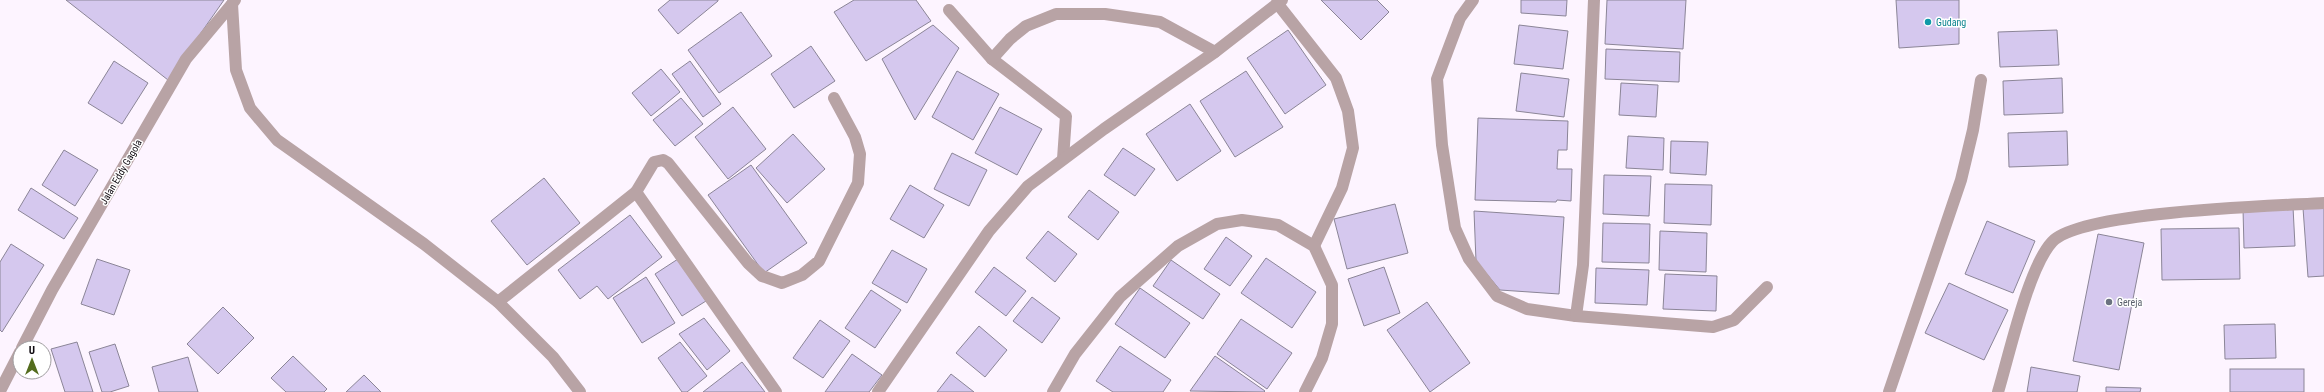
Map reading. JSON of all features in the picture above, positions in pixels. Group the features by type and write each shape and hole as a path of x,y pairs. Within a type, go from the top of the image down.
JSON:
{"street":[{"path":"1473,0 1460,18 1437,79 1442,145 1455,228 1469,259 1497,296 1527,309 1576,316 1713,327 1734,320 1767,287"},
{"path":"1576,316 1583,264 1594,0"},
{"path":"234,2 236,70 250,108 277,140 424,244 498,302 553,357 580,392"},
{"name":"Jalan Eddy Gagola","path":"26,340 52,290 186,59 234,2"},
{"path":"878,392 989,231 1028,186 1063,159 1215,52 1279,2 1336,78 1348,111 1353,148 1342,188 1314,246"},
{"path":"949,10 992,59 1066,116 1063,159"},
{"path":"992,59 1010,38 1026,26 1056,14 1105,14 1160,22 1215,52"},
{"path":"1889,392 1961,180 1973,130 1981,80"},
{"path":"498,302 636,192 654,162 663,160 668,163 748,263 762,276 782,283 802,275 819,261 858,183 860,154 855,137 834,98"},
{"path":"636,192 776,392"},
{"path":"1998,392 2035,272 2052,242 2071,229 2129,218 2324,203"},
{"path":"1053,392 1075,354 1120,297 1178,246 1217,224 1242,220 1278,225 1314,246 1332,285 1332,324 1322,358 1305,392"},
{"path":"0,391 12,368"}],"building":[{"path":"66,0 224,0 168,80"},
{"path":"670,0 718,1 678,34 658,10"},
{"path":"854,0 916,0 931,21 866,61 834,12"},
{"path":"1321,0 1377,0 1389,12 1361,40"},
{"path":"1521,0 1567,0 1566,16 1521,13"},
{"path":"1607,0 1686,0 1683,49 1605,44"},
{"name":"Gudang","path":"1896,0 1959,0 1959,44 1899,48"},
{"path":"741,12 772,56 719,93 688,50"},
{"path":"933,25 959,48 915,120 882,59"},
{"path":"1519,25 1568,31 1563,69 1514,64"},
{"path":"1288,30 1326,85 1285,114 1247,58"},
{"path":"2057,30 2059,65 2000,67 1998,32"},
{"path":"811,46 835,81 794,108 771,74"},
{"path":"1606,49 1680,52 1679,82 1605,79"},
{"path":"114,61 148,83 122,124 88,103"},
{"path":"690,61 721,104 703,117 672,74"},
{"path":"661,69 680,92 651,116 632,93"},
{"path":"957,71 999,94 973,140 932,117"},
{"path":"1246,71 1283,127 1235,157 1200,101"},
{"path":"1521,73 1569,79 1564,117 1516,111"},
{"path":"2062,78 2063,113 2004,115 2003,81"},
{"path":"1621,83 1658,85 1656,117 1619,115"},
{"path":"681,98 703,124 675,146 653,120"},
{"path":"1190,104 1221,151 1177,181 1146,134"},
{"path":"733,107 766,149 728,179 695,137"},
{"path":"1000,107 1042,129 1017,175 975,153"},
{"path":"1478,118 1568,121 1567,150 1558,150 1557,169 1572,169 1571,201 1475,200"},
{"path":"2067,131 2068,165 2009,167 2008,133"},
{"path":"793,134 825,169 787,203 756,168"},
{"path":"1628,136 1664,138 1663,170 1626,168"},
{"path":"1671,141 1708,142 1706,175 1670,173"},
{"path":"1123,148 1155,169 1135,196 1104,175"},
{"path":"64,150 98,170 75,206 42,185"},
{"path":"952,153 987,170 969,206 934,189"},
{"path":"751,165 807,243 764,273 708,195"},
{"path":"1604,175 1651,176 1649,216 1603,214"},
{"path":"544,178 580,223 527,265 491,221"},
{"path":"1665,184 1712,185 1711,225 1664,223"},
{"path":"910,185 944,205 924,238 890,219"},
{"path":"31,188 78,218 64,239 18,210"},
{"path":"1089,190 1119,212 1098,240 1068,217"},
{"path":"1395,204 1408,253 1347,269 1334,219"},
{"path":"2324,206 2324,276 2308,277 2303,208"},
{"path":"2293,207 2295,246 2244,248 2243,209"},
{"path":"1474,211 1564,217 1559,294 1500,290 1476,261"},
{"path":"630,215 662,257 608,299 597,286 580,299 558,270"},
{"path":"1987,221 2035,241 2013,293 1965,274"},
{"path":"1603,223 1650,224 1649,263 1602,262"},
{"path":"2239,228 2240,279 2162,280 2161,229"},
{"path":"1048,231 1077,254 1055,282 1026,258"},
{"path":"1660,231 1707,233 1706,272 1659,270"},
{"name":"Gereja","path":"2098,234 2144,243 2119,370 2073,361"},
{"path":"1226,237 1252,256 1230,286 1204,269"},
{"path":"11,244 44,265 2,332 0,330 0,262"},
{"path":"892,250 927,269 907,303 872,283"},
{"path":"1266,258 1316,292 1292,328 1241,293"},
{"path":"97,259 130,270 114,315 81,304"},
{"path":"678,259 706,301 682,316 655,274"},
{"path":"1171,260 1220,294 1203,319 1153,286"},
{"path":"994,267 1026,291 1006,316 975,292"},
{"path":"1384,267 1400,313 1364,326 1348,279"},
{"path":"1596,268 1649,270 1647,305 1595,303"},
{"path":"1665,274 1717,276 1716,311 1663,309"},
{"path":"646,277 675,323 642,343 613,298"},
{"path":"1949,283 2008,310 1984,360 1925,333"},
{"path":"1140,288 1190,323 1165,358 1115,324"},
{"path":"871,290 901,310 875,348 845,328"},
{"path":"1032,297 1060,318 1042,343 1013,321"},
{"path":"1427,302 1470,363 1430,392 1387,330"},
{"path":"223,307 254,338 218,374 187,344"},
{"path":"704,318 730,351 707,370 679,334"},
{"path":"1241,319 1292,353 1267,389 1217,354"},
{"path":"820,320 850,341 823,378 793,358"},
{"path":"2275,324 2276,358 2225,359 2224,325"},
{"path":"979,326 1007,350 985,377 956,353"},
{"path":"77,342 93,392 65,392 52,349"},
{"path":"680,342 707,376 687,392 682,392 658,358"},
{"path":"115,344 129,386 110,392 102,392 89,352"},
{"path":"1120,346 1171,380 1163,392 1113,392 1096,381"},
{"path":"852,354 882,375 869,392 825,392"},
{"path":"293,356 327,389 324,392 286,392 271,378"},
{"path":"1215,356 1265,391 1190,391"},
{"path":"188,357 198,392 159,392 152,367"},
{"path":"742,362 765,392 703,392"},
{"path":"2031,367 2080,376 2077,392 2027,392"},
{"path":"2230,369 2304,369 2304,392 2230,392"},
{"path":"951,374 974,392 937,392"},
{"path":"364,375 381,392 346,392"},
{"path":"2106,387 2141,388 2140,392 2106,392"}],"place":[{"name":"Gudang","path":"1928,22"},
{"name":"Gereja","path":"2109,302"}]}
